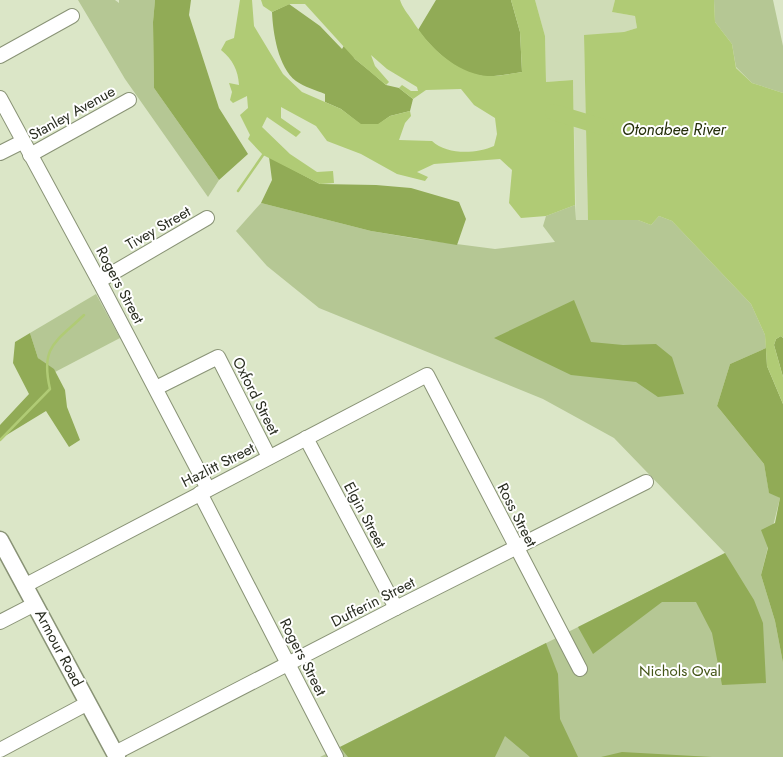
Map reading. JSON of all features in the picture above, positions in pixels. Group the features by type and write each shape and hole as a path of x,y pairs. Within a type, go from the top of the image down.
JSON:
{"main road":[{"name":"Armour Road","path":"0,540 116,755"}],"street":[{"path":"0,56 72,16"},
{"name":"Rogers Street","path":"0,98 156,388 204,491 336,757"},
{"name":"Stanley Avenue","path":"30,155 129,100"},
{"path":"0,153 22,142"},
{"name":"Tivey Street","path":"99,281 207,218"},
{"name":"Oxford Street","path":"156,388 218,358 269,457"},
{"name":"Hazlitt Street","path":"24,586 427,375"},
{"name":"Ross Street","path":"427,375 580,669"},
{"name":"Elgin Street","path":"306,438 396,608"},
{"name":"Dufferin Street","path":"116,755 289,663 646,482"},
{"path":"0,622 35,604"},
{"path":"0,750 88,703"}],"shaded area":[{"path":"155,0 191,0 189,15 219,108 248,154 219,180 154,88 153,22"},
{"path":"436,0 511,0 520,32 522,72 498,76 483,76 464,71 447,60 418,30"},
{"path":"535,0 615,0 612,12 635,16 637,28 624,32 584,36 588,220 576,220 573,80 546,82 545,36"},
{"path":"289,4 320,26 342,49 345,44 355,59 386,85 399,88 413,99 410,111 390,116 379,124 360,124 341,109 325,102 325,94 296,81 290,75 281,59 275,39 272,12"},
{"path":"269,157 320,184 411,188 459,202 466,219 457,245 371,231 261,203 272,180"},
{"path":"574,300 591,342 623,345 656,344 672,357 684,394 658,397 636,382 571,375 494,338"},
{"path":"30,333 38,358 54,369 65,390 67,407 80,440 69,447 46,411 0,439 0,425 29,394 13,363 15,342"},
{"path":"781,336 783,338 783,377 774,345 776,339"},
{"path":"766,348 767,366 783,404 783,663 775,621 761,575 768,548 761,530 775,523 780,498 769,493 764,464 717,406 730,364"},
{"path":"725,553 754,600 763,623 766,683 722,685 712,633 696,602 662,602 593,654 578,627"},
{"path":"546,643 558,674 560,719 578,757 530,757 505,736 495,757 348,757 340,747"},
{"path":"622,752 712,757 601,757"}],"green space":[{"path":"78,0 115,0 119,3 119,0 155,0 153,22 154,88 219,180 208,197 125,79"},
{"path":"714,0 773,0 783,46 783,93 752,83 736,67 732,44 715,22"},
{"name":"Nichols Oval","path":"261,203 371,231 495,249 555,242 543,226 546,216 575,205 576,220 638,220 651,225 659,216 672,221 751,304 765,335 766,348 730,364 717,406 764,464 769,492 780,498 761,575 775,621 783,663 783,757 320,757 725,553 614,438 543,399 319,308 267,266 236,231"},
{"path":"96,294 120,338 55,372 38,358 30,333"}],"water":[{"path":"240,0 252,0 254,26 283,74 302,92 341,109 361,124 378,124 390,116 410,111 411,116 405,123 399,140 432,141 445,149 470,152 494,146 497,134 495,118 474,105 461,89 426,90 413,99 399,88 402,85 411,91 418,91 417,87 387,69 371,55 375,66 389,82 386,85 355,59 305,4 290,4 272,12 263,6 261,0 400,0 418,29 441,54 469,72 490,76 522,72 520,32 511,0 535,0 545,36 546,82 573,80 575,205 546,216 521,218 509,203 512,170 500,159 434,164 417,172 428,177 425,181 397,174 361,154 327,141 316,126 281,107 281,118 301,132 296,137 267,117 262,127 290,154 317,172 333,171 334,183 320,184 263,155 248,139 250,135 240,115 248,108 247,96 233,103 230,100 232,92 229,83 239,85 232,62 221,50 226,41 234,38"},
{"name":"Otonabee River","path":"615,0 714,0 715,22 732,44 736,68 752,83 783,93 783,338 781,336 776,339 774,345 783,377 783,404 767,366 765,335 751,304 672,221 659,216 651,225 638,220 588,220 584,35 624,32 637,28 635,16 612,12"}],"waterway":[{"name":"Otonabee River","path":"553,112 606,128"},
{"path":"238,191 263,155"},
{"path":"0,440 50,389 47,375 49,354 58,339 84,315"}]}
